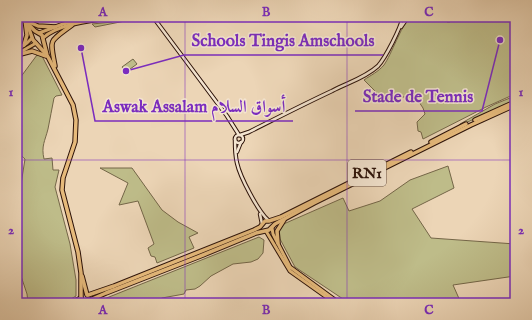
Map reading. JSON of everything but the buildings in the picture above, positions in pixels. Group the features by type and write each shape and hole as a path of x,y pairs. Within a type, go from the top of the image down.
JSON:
{"highway":[{"path":"24,19 38,26 55,27"},
{"path":"24,19 43,39 48,57"},
{"path":"24,19 32,37 48,57 70,98 76,120 75,142 63,178 62,190 78,252 81,273 81,298 83,303"},
{"path":"24,19 27,34 24,45"},
{"path":"55,70 51,42 72,25"},
{"path":"32,37 34,34 38,33"},
{"path":"36,43 43,39"},
{"path":"17,55 32,51 48,57"},
{"name":"RN1","path":"88,295 89,301 265,230 269,230 275,224 286,218 470,125 515,104"},
{"name":"RN1","path":"71,303 81,298 83,295 88,295 254,230 265,221 281,217 452,131 515,104"},
{"path":"278,243 277,231 280,224 286,218"},
{"path":"269,221 272,227"},
{"path":"262,224 262,228 265,230"},
{"path":"81,273 88,295"}],"main road":[{"path":"38,33 55,27 96,17"},
{"path":"43,39 57,29 114,17"},
{"path":"17,50 32,37"},
{"path":"17,55 36,43"},
{"path":"272,227 278,243 292,269 339,303"},
{"path":"265,230 290,271 335,303"}],"street":[{"path":"153,17 243,139"},
{"path":"235,138 370,72 378,66 406,17"},
{"path":"399,28 406,17"},
{"path":"234,126 236,154 240,171 259,209 269,221"},
{"path":"236,154 241,142 249,132"},
{"path":"235,138 237,142 241,142"},
{"path":"259,209 262,224"}],"shaded area":[{"path":"130,17 145,17 95,27 92,24 112,22 113,20"},
{"path":"413,17 447,17 447,22 450,22 451,17 508,17 511,20 510,22 515,23 515,94 423,139 421,132 418,131 417,122 425,114 419,102 412,98 395,96 385,101 364,80 377,72 384,65 406,23"},
{"path":"37,55 42,56 62,95 54,98 43,151 44,159 52,158 53,170 59,170 55,187 70,244 76,280 76,296 64,303 28,303 27,294 20,273 17,273 17,246 20,239 19,197 25,159 17,152 17,82"},
{"path":"133,59 137,64 126,72 122,67"},
{"path":"515,96 515,100 459,126 495,104"},
{"path":"448,166 454,188 412,209 431,238 515,244 515,276 453,285 461,303 349,303 295,267 280,239 279,226 343,198 349,211 380,201 410,180"},
{"path":"100,168 132,168 162,210 178,222 198,233 189,237 194,248 157,263 155,257 151,256 148,248 154,244 138,201 119,205 128,183"},
{"path":"259,237 264,240 263,253 258,259 251,262 233,264 211,276 195,289 186,290 184,294 162,298 155,303 94,303"}],"place":[{"name":"Stade de Tennis","path":"500,40"},
{"name":"Aswak Assalam أسواق السلام","path":"81,48"},
{"name":"Schools Tingis Amschools","path":"126,71"}]}
